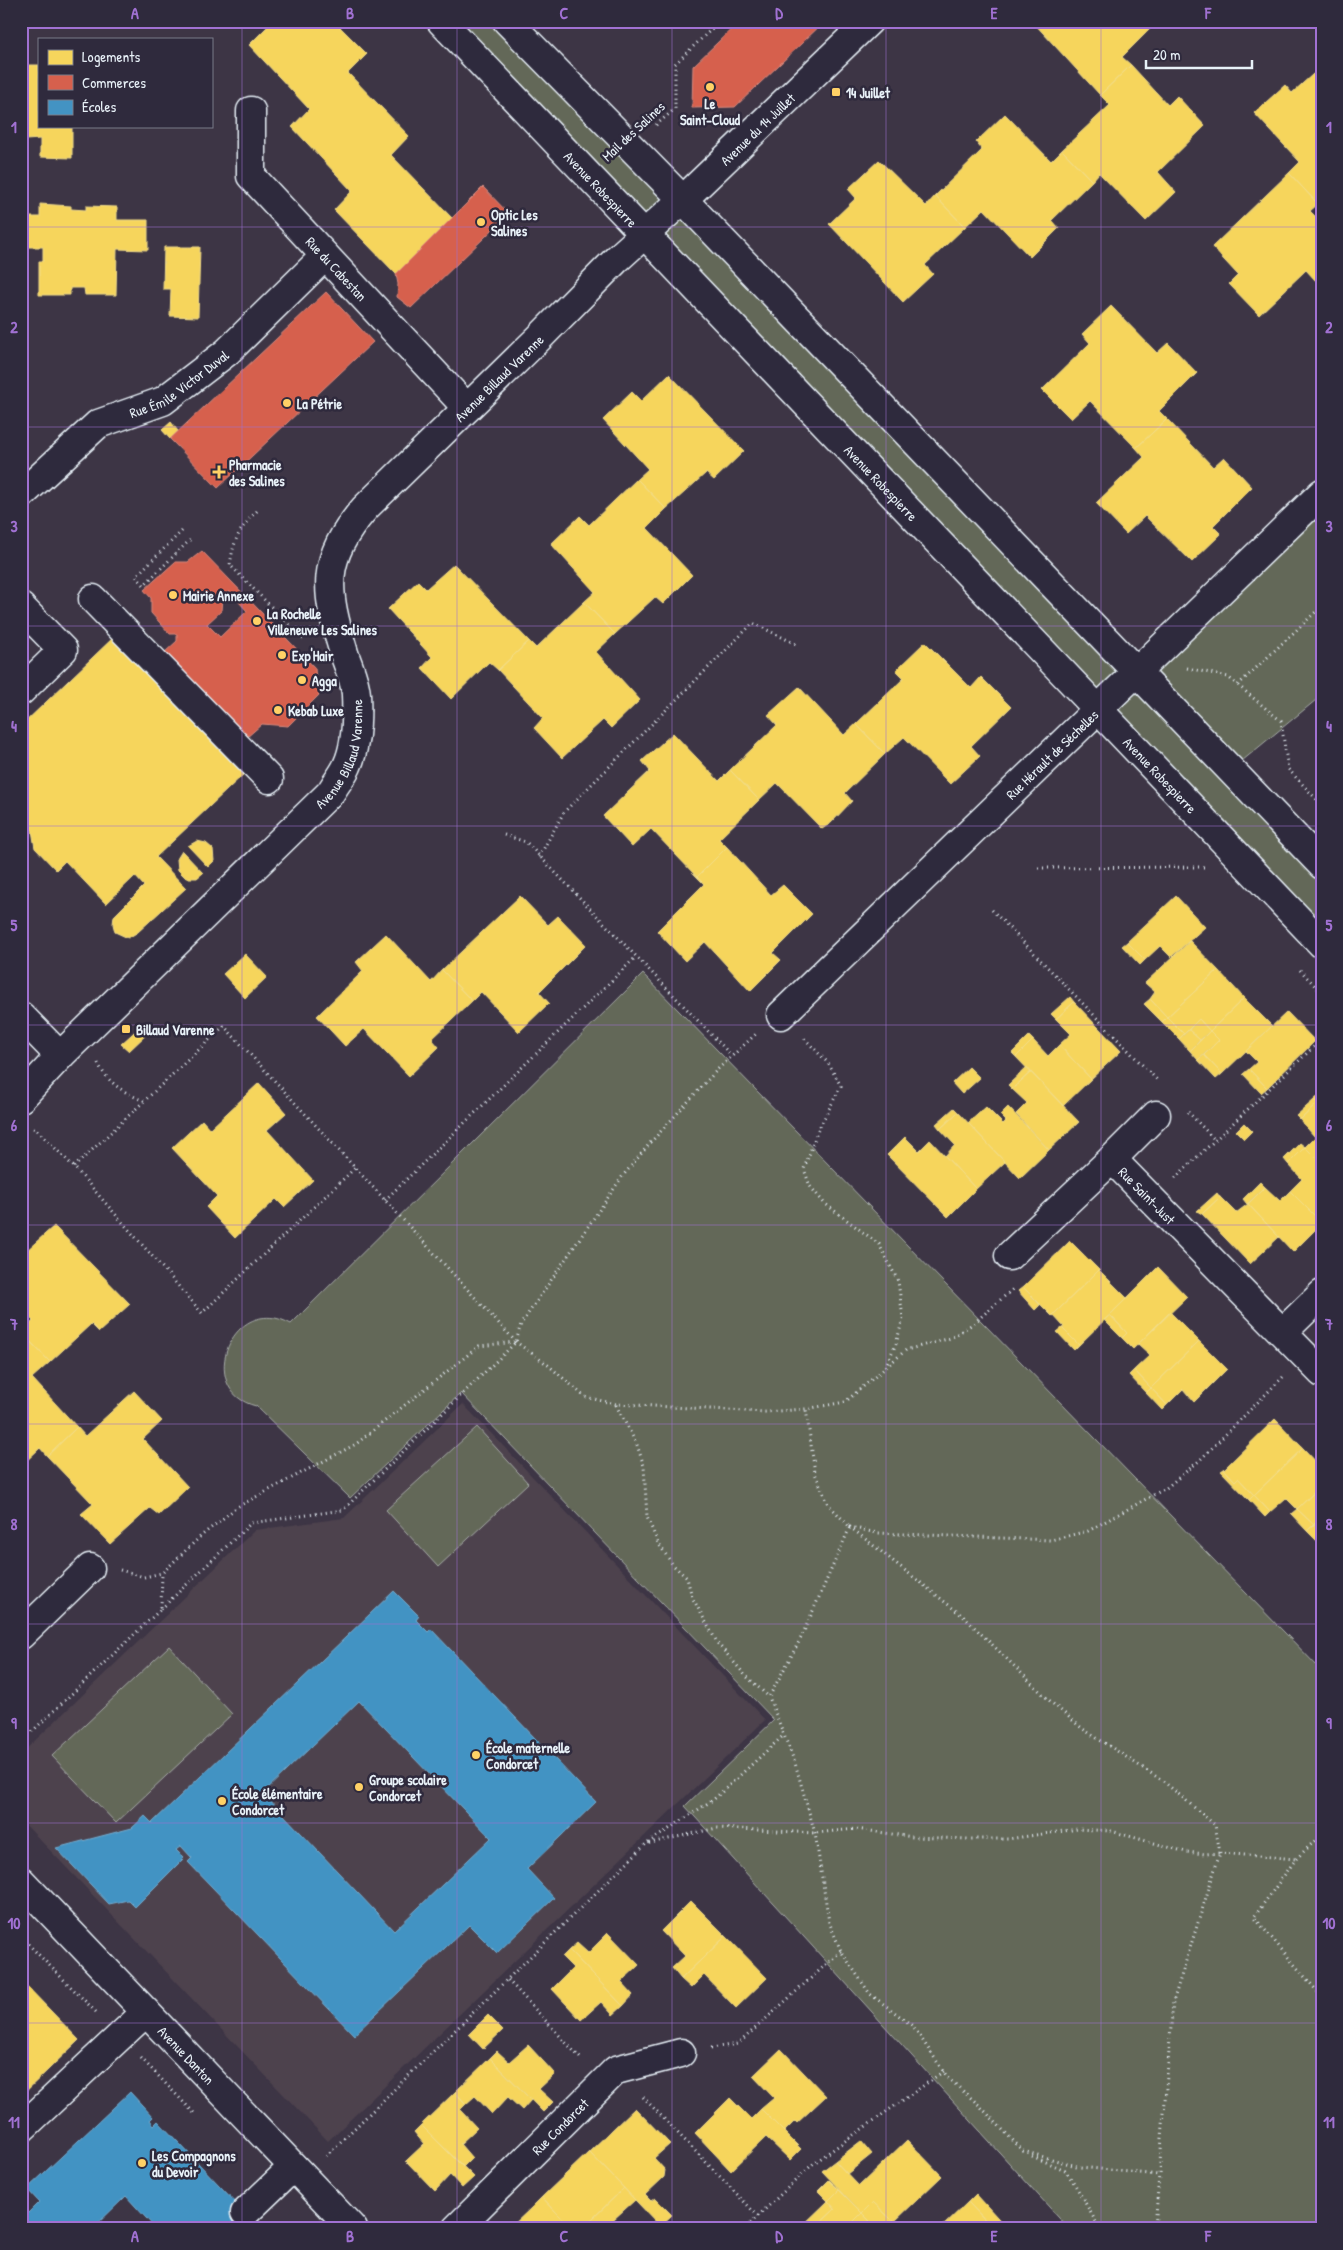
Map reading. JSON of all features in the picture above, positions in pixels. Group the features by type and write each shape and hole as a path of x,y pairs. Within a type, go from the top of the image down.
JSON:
{"street":[{"name":"Avenue Robespierre","path":"441,21 1322,944"},
{"path":"507,21 682,199 1322,865"},
{"name":"Avenue du 14 Juillet","path":"644,234 869,21"},
{"name":"Rue du Cabestan","path":"251,111 251,176 468,408"},
{"name":"Avenue Billaud Varenne","path":"21,1098 60,1056 331,792 348,765 355,731 356,692 336,624 329,590 334,554 347,528 617,258 644,234"},
{"name":"Rue Émile Victor Duval","path":"21,495 98,424 163,401 227,352 325,256"},
{"name":"Rue Hérault de Séchelles","path":"781,1014 1099,710 1322,493"},
{"path":"93,600 269,779"},
{"path":"21,607 63,650 21,691"},
{"path":"21,1016 60,1056"},
{"path":"1112,1159 1156,1115"},
{"name":"Rue Saint-Just","path":"1009,1256 1112,1159 1313,1364"},
{"path":"1283,1332 1322,1294"},
{"path":"21,1635 90,1568"},
{"name":"Avenue Danton","path":"21,1881 353,2229"},
{"path":"21,2130 146,2012"},
{"path":"610,2076 681,2054"},
{"name":"Rue Condorcet","path":"456,2229 610,2076"},
{"path":"246,2213 299,2172"}],"path":[{"name":"Mail des Salines","path":"631,147 674,109 675,64 720,21"},
{"path":"257,511 241,527 233,545 230,564 324,660 346,661"},
{"path":"182,531 136,576 144,585 158,574 190,540"},
{"path":"1238,685 1322,606"},
{"path":"539,857 564,812 753,623 796,644"},
{"path":"1184,667 1228,677 1281,722 1288,769 1322,804"},
{"path":"504,835 526,842 732,1056"},
{"path":"1038,868 1204,867"},
{"path":"992,910 1161,1084"},
{"path":"385,1200 636,957"},
{"path":"21,1742 251,1523 343,1510 516,1342 521,1324 622,1177 651,1142 732,1056 751,1037 781,1014 828,1063 841,1086 817,1132 804,1170 810,1186 824,1204 879,1244 898,1281 903,1318 896,1344 884,1369"},
{"path":"74,1167 224,1026 516,1342 548,1365 585,1397 616,1404 765,1412 806,1410 845,1402 906,1350 951,1338 974,1323 1015,1287 1023,1278 1009,1256"},
{"path":"84,1033 99,1067 112,1083 127,1094 144,1101"},
{"path":"1152,1200 1322,1038"},
{"path":"1182,1105 1215,1140"},
{"path":"29,1128 36,1129 74,1167 202,1313 355,1168"},
{"path":"90,1568 102,1565 144,1577 162,1573 201,1536 237,1507 356,1444 479,1346 516,1342"},
{"path":"850,1527 877,1533 1051,1540 1088,1531 1140,1504 1173,1482 1313,1364"},
{"path":"616,1404 637,1445 644,1466 647,1517 658,1543 673,1565 687,1578 692,1597 718,1644 745,1675 769,1697 795,1763 815,1834 829,1922 841,1951 870,1994 913,2026 948,2078 979,2105 1022,2151 1064,2170 1074,2183 1100,2229"},
{"path":"806,1410 815,1473 828,1504 850,1527 964,1617 1052,1703 1083,1729 1163,1781 1215,1825 1220,1853 1173,2002 1154,2229"},
{"path":"769,1697 801,1638 850,1527"},
{"path":"161,1609 162,1573"},
{"path":"299,2172 508,1980 646,1844 714,1799 784,1735"},
{"path":"646,1844 717,1828 815,1834 856,1830 912,1838 1008,1839 1078,1828 1111,1831 1186,1852 1296,1859"},
{"path":"1322,1834 1296,1859 1254,1916 1322,1997"},
{"path":"21,1937 195,2114"},
{"path":"681,2054 738,2044 841,1951"},
{"path":"508,1980 758,2216"},
{"path":"745,2229 814,2163 944,2071"},
{"path":"1022,2151 1080,2167 1159,2175"}],"shaded area":[{"name":"Groupe scolaire Condorcet","path":"463,1404 765,1720 328,2141 21,1820 21,1754 255,1530 344,1518"}],"green space":[{"path":"441,21 507,21 1144,679 1322,493 1322,695 1231,770 1322,865 1322,944"},
{"path":"643,974 1322,1671 1322,2229 1069,2229 685,1806 774,1720 461,1393 350,1498 256,1406 237,1397 227,1382 224,1365 228,1347 238,1331 252,1321 270,1317 291,1324"},
{"path":"477,1427 528,1483 438,1567 386,1510"},
{"path":"169,1646 232,1714 116,1823 52,1756"}],"building: Logements":[{"path":"273,21 334,21 367,54 348,73 409,136 391,155 452,218 396,274 334,210 352,191 292,127 309,109 249,45"},
{"path":"1032,21 1158,21 1122,57 1131,65 1100,95"},
{"path":"21,62 26,62 27,65 38,65 38,128 72,128 72,158 40,157 40,139 26,140 25,168 21,168"},
{"path":"1131,65 1168,105 1177,96 1205,126 1158,172 1176,192 1146,221 1099,173 1092,181 1062,150 1110,105 1100,95"},
{"path":"1322,66 1322,201 1318,204 1289,173 1300,162 1254,113 1285,85 1292,93"},
{"path":"1005,114 1051,161 1062,150 1092,181 1052,220 1059,228 1030,257 984,209 965,227 935,196 982,150 976,142"},
{"path":"879,160 926,206 935,196 965,227 925,265 933,274 903,302 829,224 856,198 848,189"},
{"path":"1289,173 1318,204 1310,211 1322,223 1322,276 1316,281 1306,270 1259,315 1229,284 1238,275 1212,247"},
{"path":"40,204 71,206 71,209 86,210 86,206 117,207 117,220 148,220 148,250 117,249 116,295 85,295 84,288 70,288 70,295 39,295 39,261 43,261 43,247 21,247 21,217 40,217"},
{"path":"164,247 200,247 198,317 170,316 171,289 163,289"},
{"path":"1322,276 1322,286 1316,281"},
{"path":"1111,306 1157,353 1168,343 1197,373 1159,411 1167,419 1136,448 1090,401 1071,419 1042,390 1090,343 1082,334"},
{"path":"669,374 744,451 714,480 706,473 666,509 637,479 648,469 603,420 632,392 641,401"},
{"path":"1167,419 1213,467 1224,457 1252,487 1213,526 1221,534 1192,562 1145,516 1126,534 1096,503 1144,457 1136,448"},
{"path":"171,422 178,431 170,439 162,430"},
{"path":"637,479 666,509 647,528 692,575 663,604 655,597 615,634 584,602 595,592 551,544 580,516 589,525"},
{"path":"454,564 529,641 498,670 489,662 451,699 422,668 432,657 388,609 418,581 426,589"},
{"path":"584,602 615,634 596,652 640,700 611,728 603,720 562,758 534,728 543,718 498,670 529,641 536,648"},
{"path":"115,636 246,772 156,857 186,888 138,932 128,938 115,932 114,916 144,886 135,876 106,904 65,861 56,870 35,848 32,830 21,813 21,726"},
{"path":"925,642 971,688 981,677 1011,707 971,746 980,756 950,784 904,737 885,754 856,724 904,678 896,670"},
{"path":"799,687 844,735 856,724 885,754 845,793 852,801 831,823 822,829 777,783 759,800 730,770 777,725 768,715"},
{"path":"673,733 719,781 730,770 759,800 719,839 727,847 697,877 651,829 632,847 603,816 650,771 642,761"},
{"path":"197,841 206,843 213,849 214,861 208,867 188,846"},
{"path":"727,847 771,895 783,885 812,914 773,953 781,960 750,991 705,942 685,961 657,931 704,884 697,877"},
{"path":"182,851 203,873 197,878 186,878 178,870 177,859"},
{"path":"520,896 548,925 558,916 586,945 539,992 549,1003 519,1032 481,992 472,1001 442,970"},
{"path":"1176,896 1205,927 1171,957 1160,946 1145,960 1127,942"},
{"path":"386,934 431,982 442,970 472,1001 432,1039 439,1047 409,1076 364,1029 345,1046 317,1016 363,971 356,962"},
{"path":"1190,941 1218,970 1167,1017 1150,999 1155,992 1145,983"},
{"path":"1127,942 1145,960 1140,965 1122,946"},
{"path":"245,954 267,977 245,998 223,974"},
{"path":"1218,970 1244,998 1210,1031 1199,1019 1184,1034 1167,1017"},
{"path":"1070,997 1074,1002 1056,1019 1051,1014"},
{"path":"1244,998 1272,1026 1222,1074 1204,1055 1219,1040 1210,1031"},
{"path":"1150,999 1167,1017 1162,1022 1144,1004"},
{"path":"1074,1002 1121,1051 1091,1079 1059,1045 1071,1034 1056,1019"},
{"path":"1287,1012 1315,1041 1267,1088 1249,1069 1257,1062 1246,1051"},
{"path":"1167,1017 1184,1034 1179,1039 1162,1022"},
{"path":"1199,1019 1210,1031 1200,1040 1189,1030"},
{"path":"141,1026 148,1033 129,1051 121,1044"},
{"path":"1189,1030 1200,1040 1190,1051 1179,1039"},
{"path":"1210,1031 1219,1040 1198,1060 1190,1051"},
{"path":"1029,1036 1033,1040 1016,1057 1012,1053"},
{"path":"1033,1040 1048,1056 1059,1045 1091,1079 1063,1106 1016,1057"},
{"path":"1204,1055 1222,1074 1216,1079 1198,1060"},
{"path":"969,1067 980,1078 962,1094 952,1083"},
{"path":"1027,1067 1031,1072 1012,1089 1008,1085"},
{"path":"1249,1069 1267,1088 1261,1093 1243,1074"},
{"path":"1031,1072 1079,1122 1049,1150 1016,1114 1027,1103 1012,1089"},
{"path":"259,1083 286,1113 267,1130 313,1180 284,1207 276,1199 235,1238 206,1207 217,1196 172,1148 202,1120 210,1129"},
{"path":"1322,1093 1322,1099 1318,1103 1314,1100"},
{"path":"1314,1100 1318,1103 1300,1120 1296,1116"},
{"path":"1318,1103 1322,1107 1322,1164 1305,1147 1315,1137 1300,1120"},
{"path":"986,1107 1003,1124 1006,1121 1000,1115 1008,1107 1049,1150 1020,1178 968,1123"},
{"path":"954,1108 958,1112 940,1129 936,1124"},
{"path":"958,1112 1005,1162 976,1189 945,1156 955,1145 940,1129"},
{"path":"1244,1123 1252,1131 1244,1139 1236,1131"},
{"path":"905,1137 919,1151 930,1140 976,1189 948,1217 887,1155"},
{"path":"1300,1143 1305,1147 1288,1164 1284,1159"},
{"path":"1305,1147 1322,1164 1322,1223 1290,1191 1302,1179 1288,1164"},
{"path":"1260,1182 1265,1187 1247,1204 1243,1199"},
{"path":"1265,1187 1280,1201 1290,1191 1322,1223 1293,1252 1248,1204"},
{"path":"1217,1193 1220,1197 1202,1214 1197,1211"},
{"path":"1220,1197 1236,1213 1248,1204 1279,1237 1250,1264 1202,1214"},
{"path":"54,1226 130,1304 99,1332 91,1324 50,1362 21,1332 33,1321 21,1309 21,1249 25,1252"},
{"path":"1070,1241 1099,1270 1052,1316 1023,1287"},
{"path":"1158,1267 1187,1297 1133,1349 1122,1338 1127,1333 1110,1315"},
{"path":"1099,1270 1127,1298 1079,1345 1062,1328 1064,1327 1053,1315"},
{"path":"1023,1287 1040,1305 1035,1310 1018,1291"},
{"path":"1170,1312 1199,1341 1151,1388 1134,1370 1150,1355 1138,1344"},
{"path":"1110,1315 1127,1333 1122,1338 1104,1320"},
{"path":"1062,1328 1079,1345 1074,1350 1057,1332"},
{"path":"21,1332 50,1362 32,1378 77,1427 47,1456 40,1448 21,1466"},
{"path":"1199,1341 1227,1369 1194,1402 1183,1389 1167,1405 1151,1388"},
{"path":"1134,1370 1151,1388 1146,1393 1129,1375"},
{"path":"1151,1388 1167,1405 1162,1410 1146,1393"},
{"path":"134,1391 162,1421 143,1439 188,1487 159,1515 150,1508 110,1544 81,1514 93,1504 47,1456 77,1427 85,1436"},
{"path":"1275,1419 1303,1448 1254,1495 1238,1478 1235,1481 1224,1469"},
{"path":"1303,1448 1322,1468 1322,1485 1297,1509 1286,1498 1270,1512 1254,1495"},
{"path":"1224,1469 1235,1481 1238,1478 1254,1495 1249,1500 1221,1471"},
{"path":"1322,1485 1322,1524 1318,1520 1314,1525 1297,1509"},
{"path":"1254,1495 1270,1512 1265,1517 1249,1500"},
{"path":"1297,1509 1314,1525 1307,1531 1291,1514"},
{"path":"1318,1520 1322,1524 1322,1540 1319,1543 1307,1531"},
{"path":"1322,1595 1322,1606 1316,1600"},
{"path":"691,1901 726,1936 681,1979 672,1968 685,1956 661,1931"},
{"path":"608,1933 639,1965 621,1982 633,1995 623,2006 569,1950 577,1943 588,1953"},
{"path":"726,1936 767,1978 736,2008 704,1975 691,1988 681,1979"},
{"path":"569,1950 623,2006 613,2015 601,2002 581,2020 552,1989 573,1968 562,1957"},
{"path":"21,1980 79,2040 21,2096"},
{"path":"488,2015 503,2030 483,2049 469,2034"},
{"path":"528,2045 555,2074 539,2089 553,2102 543,2112 490,2058 497,2051 509,2062"},
{"path":"781,2049 826,2096 797,2123 795,2121 784,2132 761,2109 774,2098 753,2076"},
{"path":"490,2058 531,2100 522,2110 508,2097 492,2114 475,2096 466,2104 455,2092"},
{"path":"455,2092 466,2104 460,2110 477,2128 460,2144 472,2158 463,2167 421,2125"},
{"path":"730,2098 751,2119 761,2109 801,2149 790,2160 766,2137 731,2171 695,2133"},
{"path":"635,2108 670,2144 654,2158 665,2170 664,2177 645,2195 651,2201 655,2198 672,2215 660,2226 589,2152"},
{"path":"421,2125 474,2177 462,2188 450,2175 435,2191 406,2161 424,2144 414,2132"},
{"path":"907,2140 942,2176 894,2222 873,2202 862,2213 822,2171 835,2161 859,2186"},
{"path":"861,2141 872,2154 847,2174 835,2161"},
{"path":"589,2152 624,2188 589,2222 595,2229 572,2229 542,2197"},
{"path":"829,2180 839,2190 828,2201 818,2191"},
{"path":"624,2188 635,2200 603,2229 595,2229 589,2222"},
{"path":"839,2190 862,2213 850,2225 854,2229 814,2229 835,2209 828,2201"},
{"path":"976,2194 1008,2229 994,2229 968,2202"},
{"path":"542,2197 572,2229 509,2229 531,2208"},
{"path":"828,2201 835,2209 814,2229 799,2229"},
{"path":"873,2202 899,2229 877,2229 862,2213"},
{"path":"968,2202 994,2229 940,2229"},
{"path":"862,2213 870,2221 862,2229 854,2229 850,2225"}],"building: Commerces":[{"path":"740,21 825,21 735,107 692,108 693,66"},
{"path":"483,187 509,214 411,308 397,297 398,284 396,274"},
{"path":"326,292 373,342 218,488 170,439"},
{"path":"202,551 315,668 316,683 323,691 288,726 262,724 246,738 164,653 177,641 177,634 170,634 151,613 151,598 144,590 175,562 188,562","holes":["229,591 247,611 220,637 207,624 221,611 222,598"]}],"building: Écoles":[{"path":"394,1591 419,1616 416,1620 428,1632 431,1629 596,1802 527,1869 554,1898 497,1953 469,1925 354,2035 188,1862 192,1858 181,1846 176,1850 184,1858 135,1907 128,1900 109,1904 56,1848 132,1828 145,1816 152,1823","holes":["359,1701 491,1838 394,1931 263,1793"]},
{"path":"130,2092 153,2117 150,2120 154,2125 158,2121 261,2229 156,2229 126,2196 92,2229 21,2229 21,2220 39,2202 27,2189"}],"place":[{"name":"Le Saint-Cloud","path":"710,87"},
{"name":"14 Juillet","path":"836,92"},
{"name":"Optic Les Salines","path":"481,222"},
{"name":"La Pétrie","path":"287,403"},
{"name":"Pharmacie des Salines","path":"219,472"},
{"name":"Mairie Annexe","path":"173,595"},
{"name":"La Rochelle Villeneuve Les Salines","path":"257,621"},
{"name":"Exp'Hair","path":"282,655"},
{"name":"Agga","path":"302,680"},
{"name":"Kebab Luxe","path":"278,710"},
{"name":"Billaud Varenne","path":"126,1029"},
{"name":"École maternelle Condorcet","path":"476,1755"},
{"name":"Groupe scolaire Condorcet","path":"359,1787"},
{"name":"École élémentaire Condorcet","path":"222,1801"},
{"name":"Les Compagnons du Devoir","path":"142,2163"}]}
